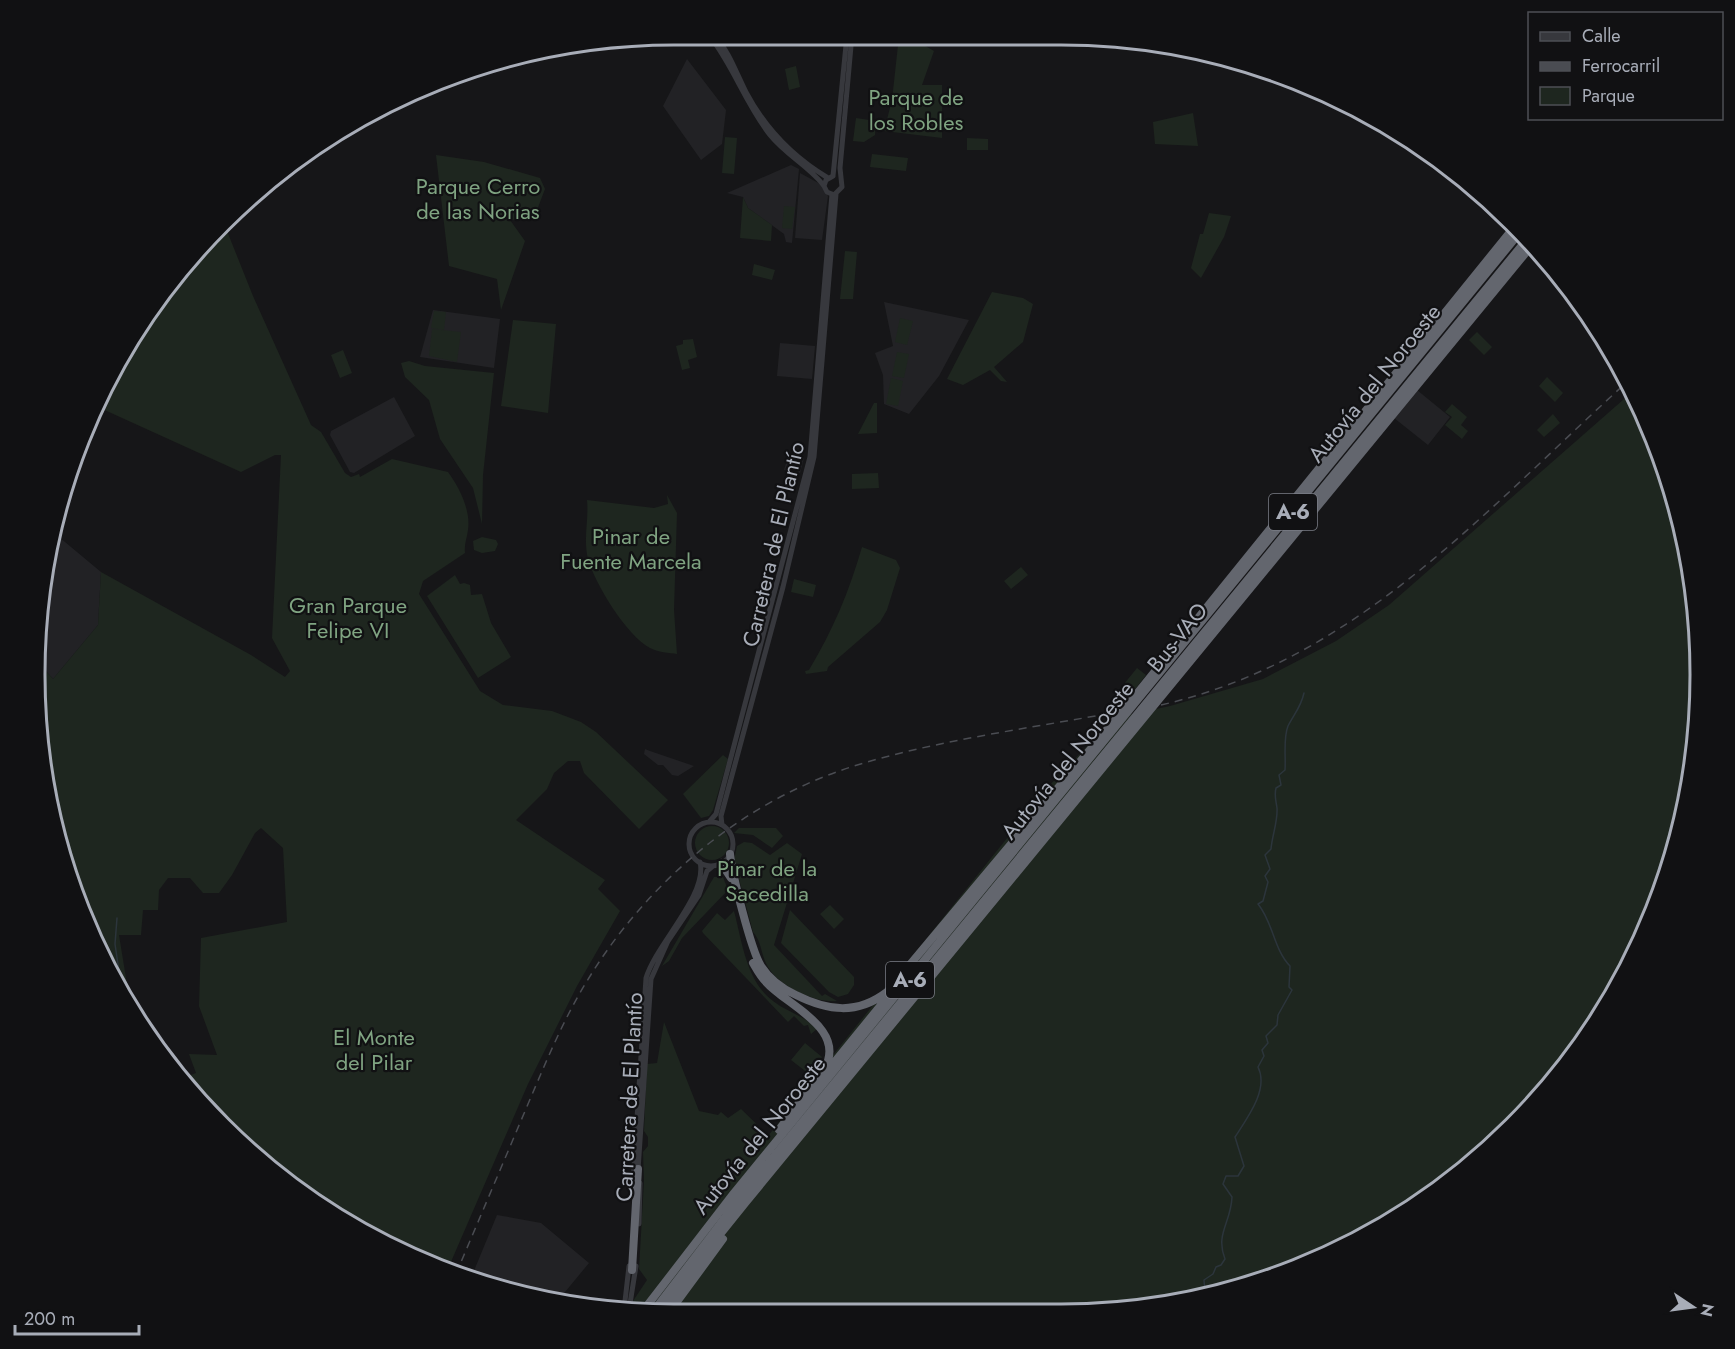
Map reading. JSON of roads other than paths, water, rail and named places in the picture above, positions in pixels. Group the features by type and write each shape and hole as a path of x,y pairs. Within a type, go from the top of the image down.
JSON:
{"highway":[{"path":"656,1293 671,1266 1062,780 1135,696 1512,236"},
{"name":"Autovía del Noroeste","path":"649,1303 1477,286 1513,236"},
{"name":"Bus-VAO","path":"659,1304 741,1197 1520,244"},
{"name":"Autovía del Noroeste","path":"668,1304 701,1258 1527,251"},
{"path":"1264,571 1269,569 1365,455"},
{"path":"975,888 1093,750 1108,738"},
{"path":"730,854 732,870 761,966 780,987 819,1006 849,1009 876,1000 890,989 939,933"},
{"path":"717,864 733,883 753,963 759,973 766,983 815,1021 824,1032 828,1044 829,1058 825,1067 777,1133"},
{"path":"675,1304 784,1157"},
{"path":"632,1270 636,1171"}],"street":[{"path":"716,45 727,62 742,95 772,138 834,194 842,187 840,179 851,45"},
{"path":"722,45 747,92 775,136 803,161 831,177 840,179"},
{"path":"824,186 831,177 846,45"},
{"name":"Carretera de El Plantío","path":"709,822 716,814 746,707 810,457 834,194"},
{"name":"Carretera de El Plantío","path":"722,825 721,816 783,587 814,458 834,194"},
{"path":"709,822 722,825 731,834 733,847 730,854 717,864 700,862 691,852 690,839 697,827 709,822"},
{"name":"Carretera de El Plantío","path":"625,1302 636,1171 635,1127 643,1008 650,967 695,893 701,873 700,862"},
{"name":"Carretera de El Plantío","path":"631,1303 640,1201 633,1159 646,1048 649,995 654,970 668,941 699,895 707,871 717,864"},
{"path":"639,1077 643,1070 646,1048 643,1008"},
{"path":"646,1048 654,1046"},
{"path":"624,1144 635,1127"},
{"path":"624,1144 636,1143"},
{"path":"624,1144 633,1159"}],"waterway":[{"path":"1205,1287 1204,1280 1213,1274 1216,1267 1221,1265 1225,1259 1222,1242 1232,1197 1223,1184 1226,1176 1238,1176 1244,1166 1235,1137 1259,1094 1261,1076 1258,1067 1264,1056 1262,1050 1268,1043 1266,1036 1277,1025 1278,1015 1292,990 1289,987 1290,966 1280,952 1267,919 1258,904 1263,901 1268,882 1265,876 1270,869 1265,855 1271,849 1276,823 1275,791 1281,785 1279,775 1285,770 1286,731 1304,693"},
{"path":"117,918 115,944 119,970"}],"railway":[{"path":"1161,705 1231,683 1296,654 1357,617 1414,575 1468,529 1621,388"},
{"path":"459,1266 548,1057 578,996 611,945 638,911 701,850 737,823 774,800 813,781 854,766 951,742 1117,712"}],"park label":[{"name":"Parque de los Robles","path":"916,110"},
{"name":"Parque Cerro de las Norias","path":"478,198"},
{"name":"Pinar de Fuente Marcela","path":"631,548"},
{"name":"Gran Parque Felipe VI","path":"348,618"},
{"name":"Pinar de la Sacedilla","path":"767,880"},
{"name":"El Monte del Pilar","path":"374,1050"}]}
